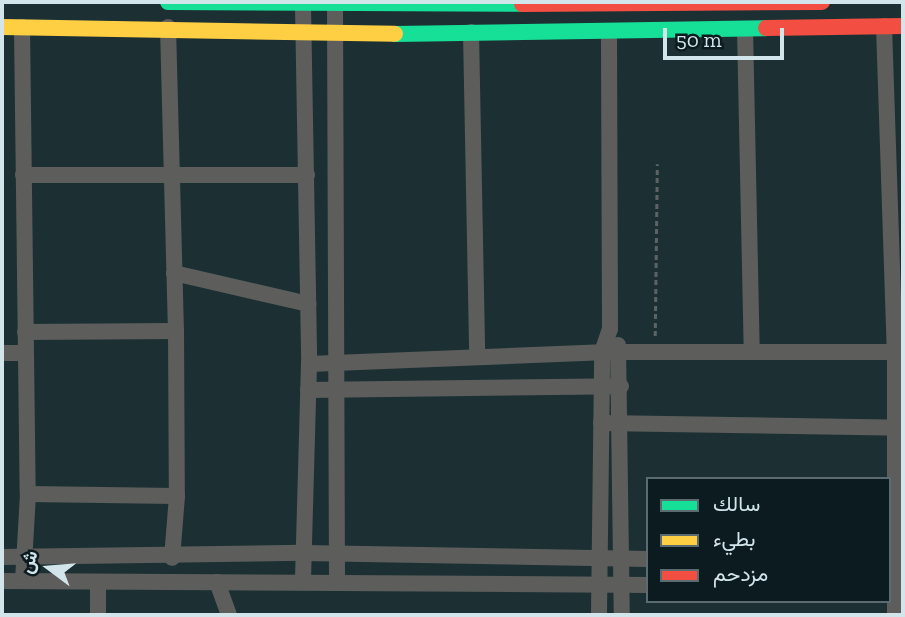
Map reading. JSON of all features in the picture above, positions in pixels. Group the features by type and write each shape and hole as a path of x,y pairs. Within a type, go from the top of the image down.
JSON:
{"main road":[{"path":"168,2 303,6 822,2"},
{"path":"2,27 168,27 335,35 903,26"}],"street":[{"path":"303,6 309,364 303,580"},
{"path":"335,6 339,362 337,580"},
{"path":"884,26 899,352 899,428 892,564 894,615"},
{"path":"22,27 27,494 23,581"},
{"path":"168,27 176,331 177,496 172,558"},
{"path":"746,29 752,352"},
{"path":"599,615 602,352 610,329 609,31"},
{"path":"471,32 477,356"},
{"path":"23,175 307,182 335,188"},
{"path":"174,273 307,304"},
{"path":"610,329 620,352 622,615"},
{"path":"25,332 176,331"},
{"path":"309,364 602,352 899,352"},
{"path":"2,353 26,353"},
{"path":"308,390 621,386"},
{"path":"601,423 899,428"},
{"path":"27,494 177,496"},
{"path":"2,558 172,558 337,553 646,559"},
{"path":"2,581 98,584 337,580 646,585"},
{"path":"217,582 229,615"},
{"path":"98,584 98,615"}],"path":[{"path":"655,353 657,164"}],"traffic: fast":[{"path":"168,2 522,4"},
{"path":"395,34 766,28"}],"traffic: slow":[{"path":"2,27 395,34"}],"traffic: jam":[{"path":"522,4 822,2"},
{"path":"766,28 903,26"}]}
